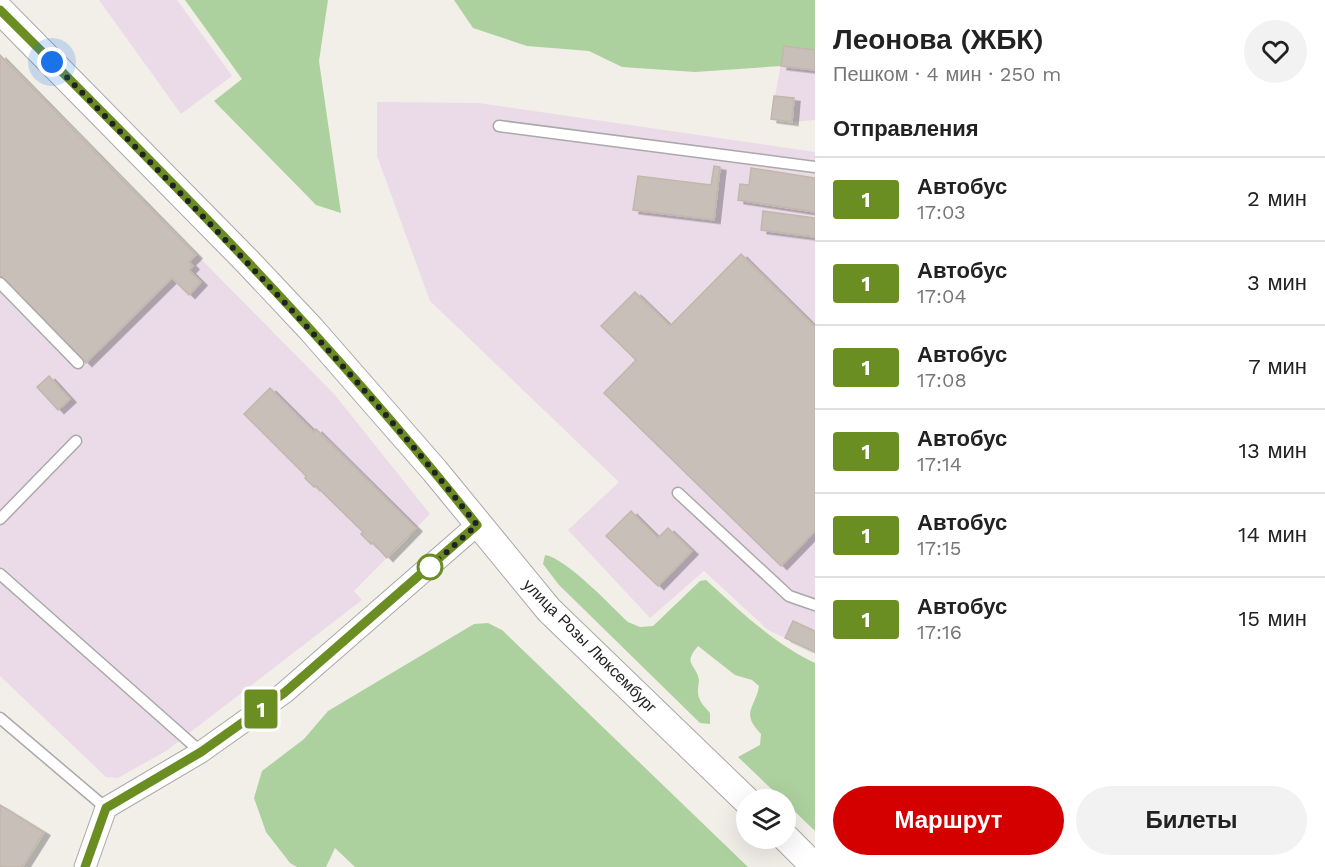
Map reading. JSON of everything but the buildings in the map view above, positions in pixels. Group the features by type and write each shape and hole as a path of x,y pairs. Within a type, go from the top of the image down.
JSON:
{"street":[{"name":"улица Розы Люксембург","path":"0,10 239,253 370,394 549,610 736,790"},
{"path":"86,867 106,808 201,752 284,693 477,525"},
{"path":"796,848 815,867"}],"lane":[{"path":"499,126 815,167"},
{"path":"0,283 78,363"},
{"path":"0,519 76,441"},
{"path":"678,493 789,596 815,605"},
{"path":"0,574 201,752"},
{"path":"0,718 106,808"}],"shaded area":[{"path":"99,0 177,0 232,76 181,114"},
{"path":"784,46 815,50 815,120 792,122 771,119"},
{"path":"0,55 335,395 430,514 354,591 362,600 166,751 118,778 106,777 0,676"},
{"path":"377,102 479,103 815,152 815,652 768,630 704,571 650,618 568,530 619,482 430,301 377,156"}],"green space":[{"path":"185,0 328,0 319,61 341,213 316,205 214,101 242,79"},
{"path":"454,0 815,0 815,50 784,46 781,66 695,72 622,67 589,51 527,46 473,28"},
{"path":"545,555 564,564 628,622 640,627 653,626 700,581 706,580 771,636 815,663 815,831 796,813 796,789 772,789 738,757 760,745 761,734 750,715 759,686 752,680 735,675 698,646 690,661 699,680 700,700 710,713 710,724 700,723 559,585 543,564"},
{"path":"488,623 502,630 748,867 355,867 335,848 326,867 297,867 290,863 266,832 254,798 262,771 304,739 328,711 474,624"}],"bus line":[{"name":"1","path":"0,10 215,228 310,329 370,394 477,525 284,693 201,752 106,808 85,867"}],"route":[{"path":"52,62 247,261 370,394 477,525 430,567"}]}
